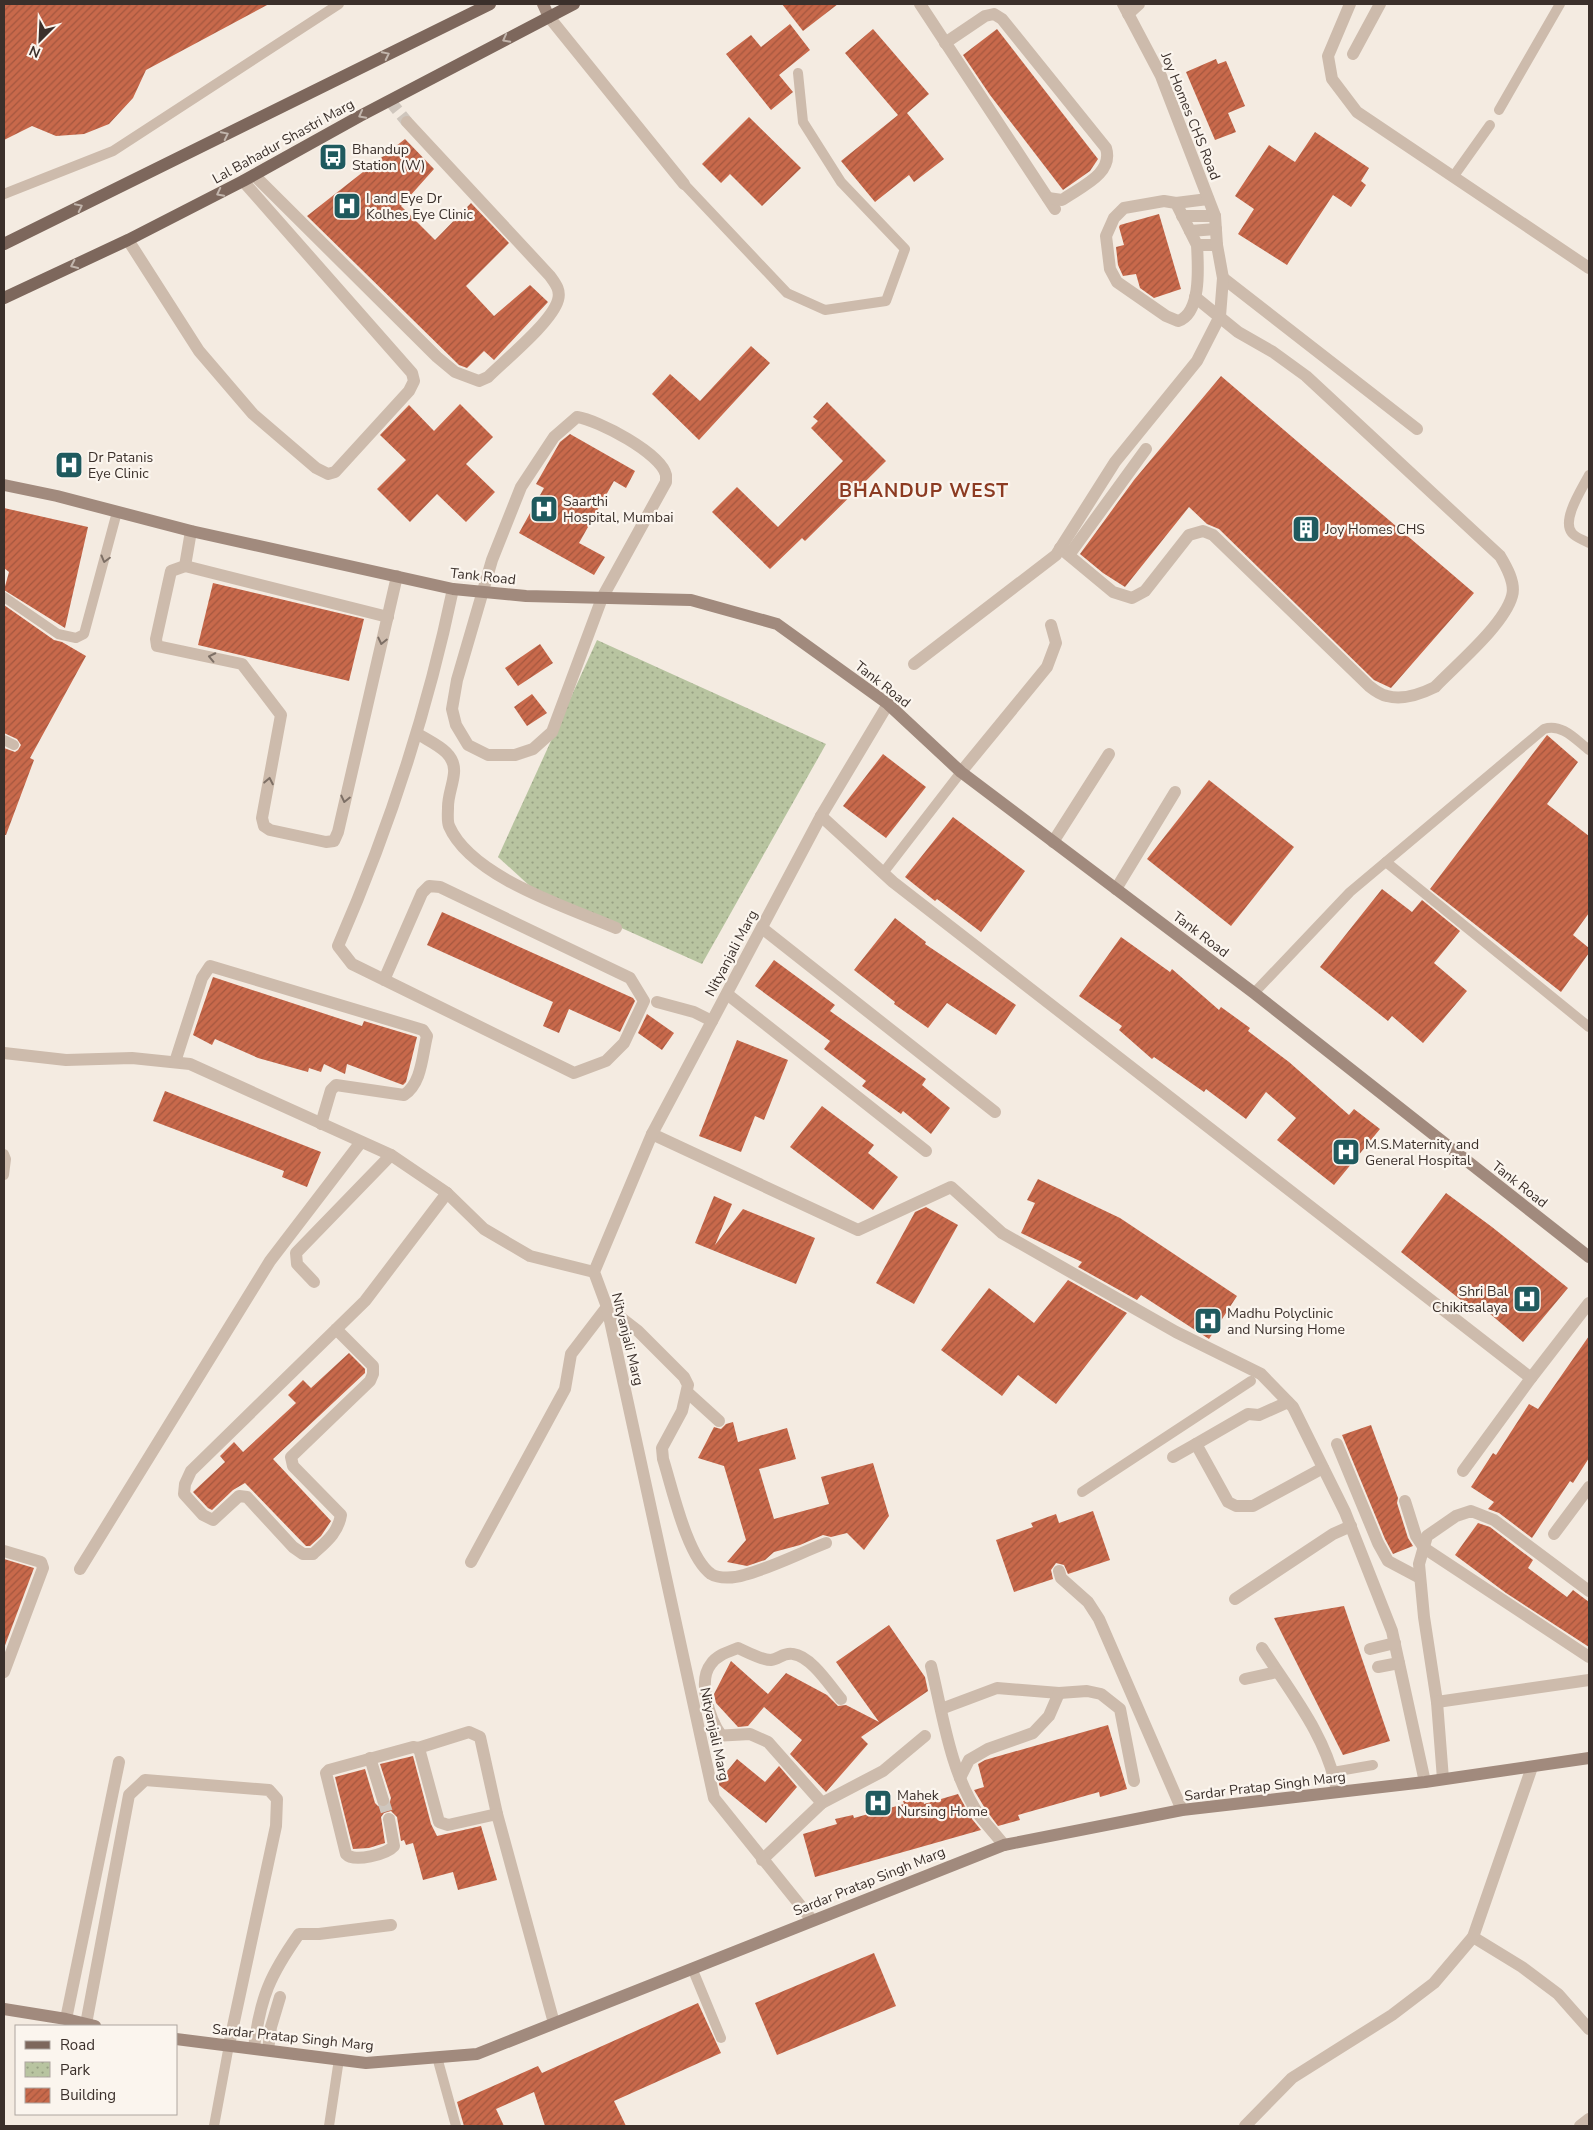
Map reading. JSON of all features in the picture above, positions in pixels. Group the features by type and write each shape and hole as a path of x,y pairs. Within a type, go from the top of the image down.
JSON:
{"main road":[{"name":"Lal Bahadur Shastri Marg","path":"4,244 490,4"},
{"name":"Lal Bahadur Shastri Marg","path":"4,298 128,240 249,178 360,116 574,4"}],"street":[{"path":"543,4 549,17 684,184"},
{"path":"920,4 1055,210"},
{"path":"1125,9 1139,4"},
{"path":"1350,4 1328,56 1332,79 1358,112 1589,268"},
{"path":"1353,54 1380,4"},
{"name":"Joy Homes CHS Road","path":"1125,9 1161,76 1208,199 1215,223 1221,268 1220,316"},
{"path":"945,43 985,16 994,14 1002,19 1106,148 1109,158 1104,170 1062,200 1048,198"},
{"path":"249,178 437,357 455,372 479,381 488,377 550,316 559,299 558,287 550,276 407,122"},
{"path":"128,240 200,351 253,414 316,468 328,474 335,472 409,391 414,381 412,373 249,178"},
{"path":"1176,203 1197,245 1198,264 1195,297 1189,314 1184,319 1178,321 1166,316 1116,282 1110,269 1106,236 1114,218 1124,208 1164,201 1176,203 1208,199"},
{"path":"1182,216 1215,223"},
{"path":"1190,231 1215,223"},
{"path":"1197,245 1217,245"},
{"path":"1198,264 1221,268 1417,429"},
{"path":"1064,551 1113,592 1132,598 1145,591 1189,535 1202,531 1208,533 1220,542 1369,686 1386,696 1401,697 1423,693 1435,687 1501,619 1513,594 1508,571 1500,556 1306,376 1273,352 1238,332 1195,297"},
{"path":"1064,551 1115,462 1197,361 1220,316"},
{"path":"578,416 591,419 624,436 650,456 666,475 666,482 602,598 552,732 534,749 515,755 488,755 468,745 456,725 452,708 457,680 492,560 521,487 554,437 578,416"},
{"path":"914,664 1056,555 1064,551 1146,449"},
{"name":"Tank Road","path":"4,485 192,531 453,589 526,596 692,600 777,624 888,704 961,772 1254,993 1589,1257"},
{"path":"185,566 192,531"},
{"path":"388,617 185,566 171,570 156,638 157,646 242,664 281,715 262,818 264,826 270,830 326,842 334,841 338,832 388,617 397,576"},
{"path":"384,980 422,893 428,886 440,888 630,978 644,1001 624,1043 606,1061 574,1073 384,980 352,964 338,946 365,884 418,734 443,639 453,589"},
{"path":"961,772 1047,667 1056,643 1051,626"},
{"name":"Nityanjali Marg","path":"812,1920 714,1798 606,1306 594,1272 652,1134 821,816 888,704"},
{"path":"418,734 444,750 453,760 454,773 448,798 449,825 460,843 476,860 491,872 616,928"},
{"path":"1053,842 1109,754"},
{"path":"1116,889 1176,792"},
{"path":"821,816 883,873 1531,1378"},
{"path":"762,928 995,1112"},
{"path":"175,1062 202,978 210,966 423,1030 427,1036 416,1084 410,1092 404,1095 336,1085 331,1090 321,1124"},
{"path":"727,994 926,1151"},
{"path":"657,1002 694,1012 712,1021"},
{"path":"4,1053 66,1060 132,1058 190,1064 390,1155 447,1193 484,1229 530,1256 594,1272"},
{"path":"652,1134 858,1230 951,1187 1002,1233 1256,1377 1288,1402 1293,1407 1351,1526 1392,1630 1425,1782"},
{"path":"80,1569 270,1261 361,1142"},
{"path":"314,1282 296,1264 296,1253 390,1155"},
{"path":"336,1329 373,1366 373,1374 370,1381 290,1457 293,1466 341,1515 335,1533 313,1554 303,1554 293,1546 247,1497 239,1496 213,1520 203,1515 184,1494 184,1484 191,1471 336,1329 365,1301 447,1193"},
{"path":"1463,1471 1589,1303"},
{"path":"471,1562 565,1389 571,1354 606,1306 638,1331 684,1377 688,1385 682,1411 662,1448 663,1459 692,1550 702,1566 712,1575 724,1578 744,1575 826,1543"},
{"path":"687,1392 719,1421"},
{"path":"1173,1457 1248,1414 1259,1415 1288,1402"},
{"path":"1196,1444 1228,1502 1236,1506 1253,1506 1323,1468"},
{"path":"1338,1444 1378,1543 1388,1561 1420,1578"},
{"path":"1554,1534 1589,1487"},
{"path":"1405,1502 1416,1536 1424,1548 1589,1657"},
{"path":"1443,1779 1437,1702 1424,1617 1419,1564 1427,1536 1456,1516 1471,1511 1494,1520 1589,1591"},
{"path":"1235,1599 1333,1534 1351,1526"},
{"path":"4,1551 41,1562 43,1568 4,1672"},
{"path":"1059,1571 1061,1578 1088,1602 1099,1619 1182,1810"},
{"path":"1370,1649 1395,1643"},
{"path":"721,1735 710,1715 706,1671 721,1654 738,1648 771,1660 784,1654 795,1654 802,1657 809,1661 841,1699"},
{"path":"1262,1648 1311,1725 1333,1772 1337,1792"},
{"path":"1378,1667 1399,1663"},
{"path":"931,1666 960,1778 979,1814 1004,1845"},
{"path":"1245,1680 1277,1672"},
{"path":"1437,1702 1589,1680"},
{"path":"941,1709 996,1688 1059,1693 1087,1690 1101,1694 1120,1709 1134,1781"},
{"path":"960,1778 969,1760 988,1749 1033,1733 1049,1716 1059,1693"},
{"path":"389,1820 394,1846 390,1851 355,1859 349,1858 346,1854 326,1773 333,1767 413,1746 418,1748 470,1732 480,1737 497,1814 554,2023"},
{"path":"700,1737 750,1734 768,1742 822,1802"},
{"path":"762,1860 822,1802 883,1772 925,1736"},
{"path":"418,1748 439,1822 448,1825 497,1814"},
{"path":"370,1758 383,1800"},
{"name":"Sardar Pratap Singh Marg","path":"178,2039 366,2063 477,2054 1004,1845 1182,1810 1425,1782 1589,1758"},
{"path":"66,2019 119,1762"},
{"path":"1245,2126 1292,2078 1392,2015 1434,1983 1473,1937 1532,1766"},
{"path":"4,2009 66,2019 90,2025 129,1795 145,1780 269,1790 277,1799 276,1826 229,2045"},
{"path":"254,2048 263,1996 278,1964 299,1934 320,1934 391,1925"},
{"path":"1473,1937 1522,1967 1558,1994 1589,2029"},
{"path":"268,2050 271,2027 280,1998"},
{"path":"1580,2126 1589,2119"}],"lane":[{"path":"4,194 113,151 339,4"},
{"path":"1499,110 1560,4"},
{"path":"684,184 787,293 825,310 886,301 905,249 841,182 804,122 798,73"},
{"path":"1453,177 1490,125"},
{"path":"1589,475 1568,522 1570,531 1576,537 1589,543"},
{"path":"4,597 58,634 76,638 84,634 117,512"},
{"path":"1254,993 1350,892 1544,729 1550,727 1563,729 1589,750"},
{"path":"4,740 14,745"},
{"path":"883,873 961,772"},
{"path":"1386,862 1589,1027"},
{"path":"4,1154 6,1159 4,1175"},
{"path":"1082,1492 1256,1377"},
{"path":"1333,1772 1373,1765"},
{"path":"692,1968 721,2038"},
{"path":"214,2126 229,2045"},
{"path":"437,2057 456,2126"},
{"path":"329,2126 339,2059"}],"green space":[{"path":"597,640 826,744 702,964 532,888 498,857"}],"building":[{"path":"4,4 269,4 146,70 133,98 109,124 84,134 56,136 32,126 4,140"},
{"path":"782,4 838,4 803,31"},
{"path":"790,24 810,50 779,75 793,92 771,110 726,54 751,35 761,47"},
{"path":"873,29 929,94 907,113 944,159 914,182 909,175 875,202 841,161 898,115 845,53"},
{"path":"997,29 1098,159 1090,171 1063,190 990,95 963,55"},
{"path":"1216,59 1218,64 1226,61 1245,106 1228,113 1236,132 1215,140 1186,72"},
{"path":"749,117 801,168 762,206 730,174 721,183 702,164"},
{"path":"1315,132 1369,168 1361,181 1366,185 1351,207 1333,195 1287,265 1238,234 1254,209 1235,196 1269,145 1295,162"},
{"path":"405,139 434,169 401,206 435,240 471,203 509,243 466,286 494,316 530,285 548,302 494,360 484,351 467,368 459,365 307,216"},
{"path":"1159,214 1181,289 1154,298 1140,288 1136,274 1123,276 1118,265 1116,247 1124,245 1120,225"},
{"path":"751,346 770,363 699,440 652,394 670,374 700,401"},
{"name":"Joy Homes CHS","path":"1221,376 1474,593 1391,688 1374,680 1219,529 1207,524 1189,507 1125,587 1103,573 1080,554 1134,480"},
{"path":"827,402 886,461 805,541 802,538 770,569 712,512 737,487 778,527 843,461 811,428 818,421 813,417"},
{"path":"460,404 493,437 466,464 495,492 466,522 437,494 410,522 377,489 406,460 380,435 409,405 434,431"},
{"path":"570,434 635,471 626,488 614,481 579,543 605,557 594,575 519,533 544,488 536,484 560,442"},
{"path":"4,508 88,527 65,628 4,590 9,572 4,568"},
{"path":"213,583 364,619 349,681 198,645"},
{"path":"4,605 54,640 62,642 86,656 30,758 34,760 6,835 4,835 4,748 15,752 21,745 17,739 4,733"},
{"path":"540,644 553,663 518,686 505,668"},
{"path":"532,694 547,713 527,726 514,707"},
{"path":"1547,735 1578,762 1547,804 1589,836 1589,913 1573,935 1589,948 1589,953 1561,992 1430,889"},
{"path":"883,754 926,787 886,838 843,806"},
{"path":"1209,780 1294,847 1231,926 1147,859"},
{"path":"953,817 1025,871 981,932 937,899 935,901 905,877"},
{"path":"1382,889 1412,912 1422,900 1460,931 1434,963 1467,991 1423,1043 1392,1016 1388,1021 1320,967"},
{"path":"442,912 633,998 635,1001 620,1032 569,1009 559,1033 543,1026 553,1002 427,945"},
{"path":"895,918 926,942 925,944 1016,1005 996,1035 947,1003 928,1028 894,1004 895,1002 854,970"},
{"path":"1121,937 1170,972 1172,969 1219,1010 1221,1007 1250,1028 1248,1031 1289,1062 1349,1115 1354,1109 1380,1129 1334,1185 1277,1140 1296,1118 1266,1092 1246,1119 1206,1089 1204,1092 1154,1057 1152,1059 1119,1030 1122,1026 1079,996"},
{"path":"774,960 835,1005 830,1011 926,1079 922,1085 950,1108 931,1134 903,1111 901,1114 862,1086 866,1081 824,1049 830,1041 755,986"},
{"path":"213,977 362,1026 364,1021 417,1037 406,1082 403,1085 347,1064 345,1074 324,1064 321,1072 309,1068 308,1072 258,1058 215,1039 212,1045 193,1035"},
{"path":"647,1014 674,1033 662,1050 638,1033"},
{"path":"737,1040 788,1060 764,1120 755,1116 741,1152 699,1136"},
{"path":"165,1091 321,1152 307,1187 282,1177 284,1171 153,1121"},
{"path":"822,1106 874,1145 868,1153 898,1177 873,1210 790,1147"},
{"path":"1038,1179 1120,1218 1237,1296 1209,1339 1141,1295 1137,1300 1078,1267 1082,1262 1021,1233 1035,1203 1027,1200"},
{"path":"1446,1193 1568,1288 1523,1342 1482,1307 1477,1313 1401,1252"},
{"path":"714,1196 732,1204 715,1245 743,1209 815,1238 796,1284 695,1243"},
{"path":"926,1207 958,1225 914,1304 876,1283 915,1212"},
{"path":"1068,1280 1127,1313 1056,1404 1018,1375 1002,1396 941,1350 989,1288 1034,1323"},
{"path":"1589,1336 1589,1458 1573,1483 1570,1481 1532,1538 1499,1513 1488,1509 1494,1502 1471,1487 1493,1453 1496,1455 1529,1404 1538,1409"},
{"path":"349,1353 365,1369 365,1373 273,1459 331,1521 321,1536 310,1546 306,1546 245,1483 233,1490 212,1510 208,1508 193,1492 225,1462 220,1456 234,1442 243,1452 296,1403 288,1395 303,1380 311,1388"},
{"path":"733,1422 738,1442 787,1428 796,1459 759,1469 774,1519 829,1504 821,1477 873,1463 889,1516 864,1550 847,1533 831,1537 823,1535 800,1545 774,1552 765,1560 747,1566 727,1562 746,1540 724,1466 698,1458 714,1427 721,1429 726,1424"},
{"path":"1371,1425 1398,1498 1397,1503 1408,1538 1413,1546 1393,1554 1342,1435"},
{"path":"1093,1511 1110,1560 1068,1574 1064,1565 1056,1563 1051,1570 1053,1579 1014,1592 996,1540 1033,1527 1031,1523 1056,1514 1059,1523"},
{"path":"1478,1523 1490,1527 1533,1560 1528,1568 1567,1597 1573,1590 1589,1602 1589,1647 1506,1593 1455,1555"},
{"path":"4,1559 34,1568 4,1648"},
{"path":"1344,1606 1390,1741 1343,1755 1274,1618"},
{"path":"889,1625 925,1677 928,1691 861,1737 868,1744 826,1792 790,1754 802,1740 764,1707 748,1726 738,1727 716,1703 714,1694 731,1661 768,1694 786,1673 827,1695 838,1706 846,1705 879,1722 836,1662"},
{"path":"1108,1725 1127,1789 1100,1797 1099,1792 1018,1815 1020,1820 998,1826 974,1790 984,1787 978,1764 985,1760"},
{"path":"413,1756 431,1824 437,1836 481,1826 497,1880 458,1890 453,1872 423,1880 413,1843 406,1845 404,1840 401,1841 397,1817 391,1811 384,1813 381,1817 385,1843 369,1848 353,1849 335,1777 365,1769 375,1803 385,1808 389,1805 391,1798 380,1764"},
{"path":"737,1759 765,1782 779,1766 797,1787 766,1823 719,1785 719,1781"},
{"path":"958,1794 972,1819 981,1830 815,1877 803,1834 837,1824 835,1819 853,1815 854,1818 904,1804 903,1801 922,1796 924,1804"},
{"path":"874,1953 896,2006 777,2055 755,2003"},
{"path":"698,2003 721,2053 614,2101 626,2126 545,2126 534,2092 496,2109 504,2126 464,2126 457,2102 538,2066 542,2073"}],"tunnel":[{"path":"390,101 407,122"},
{"path":"383,1800 389,1819"}],"place":[{"name":"Bhandup Station (W)","path":"333,157"},
{"name":"I and Eye Dr Kolhes Eye Clinic","path":"347,206"},
{"name":"Dr Patanis Eye Clinic","path":"69,465"},
{"name":"Saarthi Hospital, Mumbai","path":"544,509"},
{"name":"Joy Homes CHS","path":"1306,529"},
{"name":"M.S.Maternity and General Hospital","path":"1346,1152"},
{"name":"Shri Bal Chikitsalaya","path":"1527,1299"},
{"name":"Madhu Polyclinic and Nursing Home","path":"1208,1321"},
{"name":"Mahek Nursing Home","path":"878,1803"}],"district":[{"name":"BHANDUP WEST","path":"924,490"}]}
